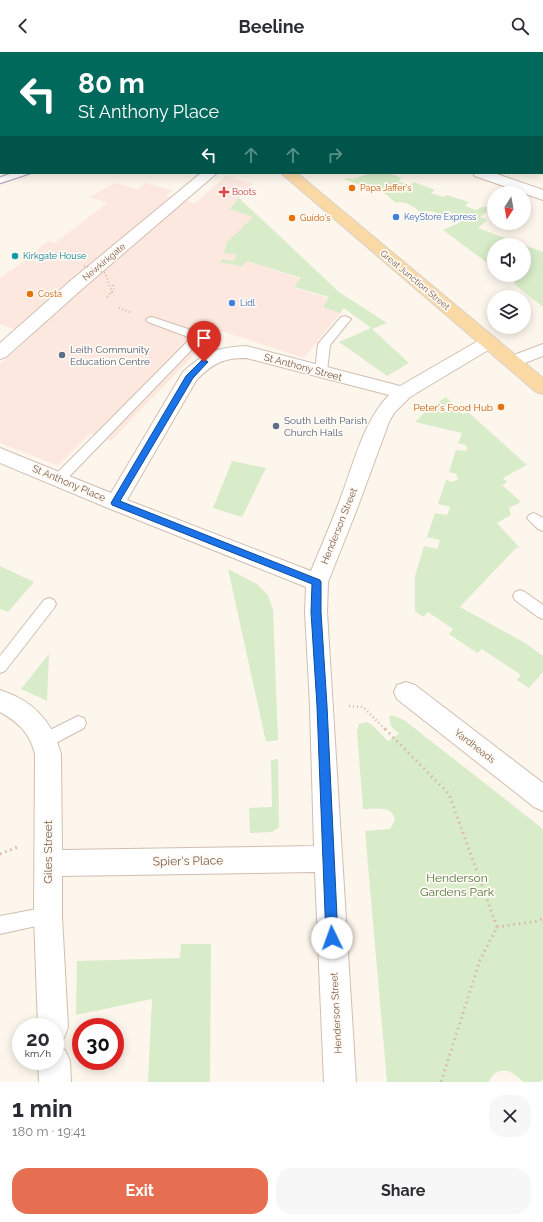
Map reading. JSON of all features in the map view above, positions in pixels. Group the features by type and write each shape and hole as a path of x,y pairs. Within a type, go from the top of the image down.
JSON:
{"main road":[{"name":"Great Junction Street","path":"289,174 543,388"}],"street":[{"path":"483,174 543,195"},
{"name":"Newkirkgate","path":"0,352 200,175"},
{"name":"Henderson Street","path":"340,1082 316,612 317,582 347,509 379,422 387,408 403,393 489,342"},
{"path":"512,362 543,350"},
{"name":"St Anthony Street","path":"115,503 190,376 204,362 216,355 229,352 246,352 403,393"},
{"name":"St Anthony Place","path":"1,455 115,503 317,582"},
{"name":"Yardheads","path":"406,692 543,799"},
{"path":"0,700 30,719 46,740"},
{"name":"Giles Street","path":"46,740 48,754 48,916 53,1018"},
{"name":"Spier's Place","path":"48,863 328,859"},
{"path":"54,1070 55,1082"}],"lane":[{"path":"0,180 19,174"},
{"path":"321,371 324,344 345,319"},
{"path":"59,479 196,339 197,336 193,334 152,320"},
{"path":"520,596 543,613"},
{"path":"0,667 49,604"},
{"path":"46,740 78,723"},
{"path":"0,924 48,916"}],"path":[{"path":"84,266 105,273 114,295"},
{"path":"322,706 363,707 449,794 497,928 480,960 441,1082"},
{"path":"497,928 538,921 543,918"}],"shaded area":[{"path":"226,176 254,184 250,186 254,188 243,194 229,209 254,217 227,242 237,254 234,261 222,259 241,267 247,261 301,279 294,288 329,298 323,307 340,313 304,358 218,330 111,441 91,433 58,466 0,443 0,364 32,336 0,324 0,278 48,241 55,243 107,203 89,197 115,183 138,189 145,183 172,190 167,196 195,203"}],"green space":[{"path":"368,174 390,174 402,178 398,181 410,185 414,182 435,190 431,193 443,197 447,195 469,202 465,206 476,210 487,207 487,212 480,217 487,220 478,228 505,238 487,238 487,263 443,230 461,222 431,211 425,213 430,218 429,219 409,204 400,202 396,203 378,188 372,189 343,179 352,179"},
{"path":"239,198 339,292 387,323 372,329 409,363 387,376 339,342 371,328 344,308 340,313 323,307 329,297 294,287 301,278 247,261 241,267 232,264 220,263 222,259 234,261 236,254 224,253 227,242 253,217 229,209"},
{"path":"531,248 543,252 543,307 531,297 531,290 522,290 514,284 516,283 515,282 531,282"},
{"path":"446,397 463,414 468,412 527,465 503,478 507,482 502,485 521,502 509,508 511,515 497,523 522,550 517,547 460,607 525,643 543,656 543,672 529,688 517,680 521,675 482,649 477,653 449,634 453,629 428,612 423,617 415,611 415,576 424,546 437,549 440,540 427,537 435,513 447,515 450,507 438,504 446,480 452,482 458,479 456,474 449,472 456,450 465,451 468,448 465,445 458,443 462,433 415,422 427,410"},
{"path":"232,461 266,468 242,517 213,508"},
{"path":"0,566 34,582 8,612 0,609"},
{"path":"228,569 257,584 268,595 273,610 278,740 266,742"},
{"path":"49,654 47,701 21,689"},
{"name":"Henderson Gardens Park","path":"391,715 404,720 543,829 543,1079 540,1082 524,1082 510,1072 499,1071 493,1075 489,1082 387,1082 365,831 390,829 395,820 394,815 387,810 363,809 357,731 359,724 367,722 388,741 399,734 391,726 389,717"},
{"path":"278,759 279,827 272,832 250,833 249,808 272,807 271,760"},
{"path":"181,944 211,944 210,1082 148,1082 152,999 76,1015 77,961 180,958"}],"tram line":[{"path":"0,177 8,174"},
{"path":"0,184 30,174"}],"place":[{"name":"Papa Jaffer's","path":"352,188"},
{"name":"Boots","path":"224,192"},
{"name":"KeyStore Express","path":"396,217"},
{"name":"Guido's","path":"292,218"},
{"name":"Kirkgate House","path":"15,256"},
{"name":"Costa","path":"30,294"},
{"name":"Lidl","path":"232,303"},
{"name":"Leith Community Education Centre","path":"62,355"},
{"name":"Peter's Food Hub","path":"501,407"},
{"name":"South Leith Parish Church Halls","path":"276,426"}],"route":[{"path":"204,362 190,376 115,503 317,582 315,597 322,706 332,938"}]}
